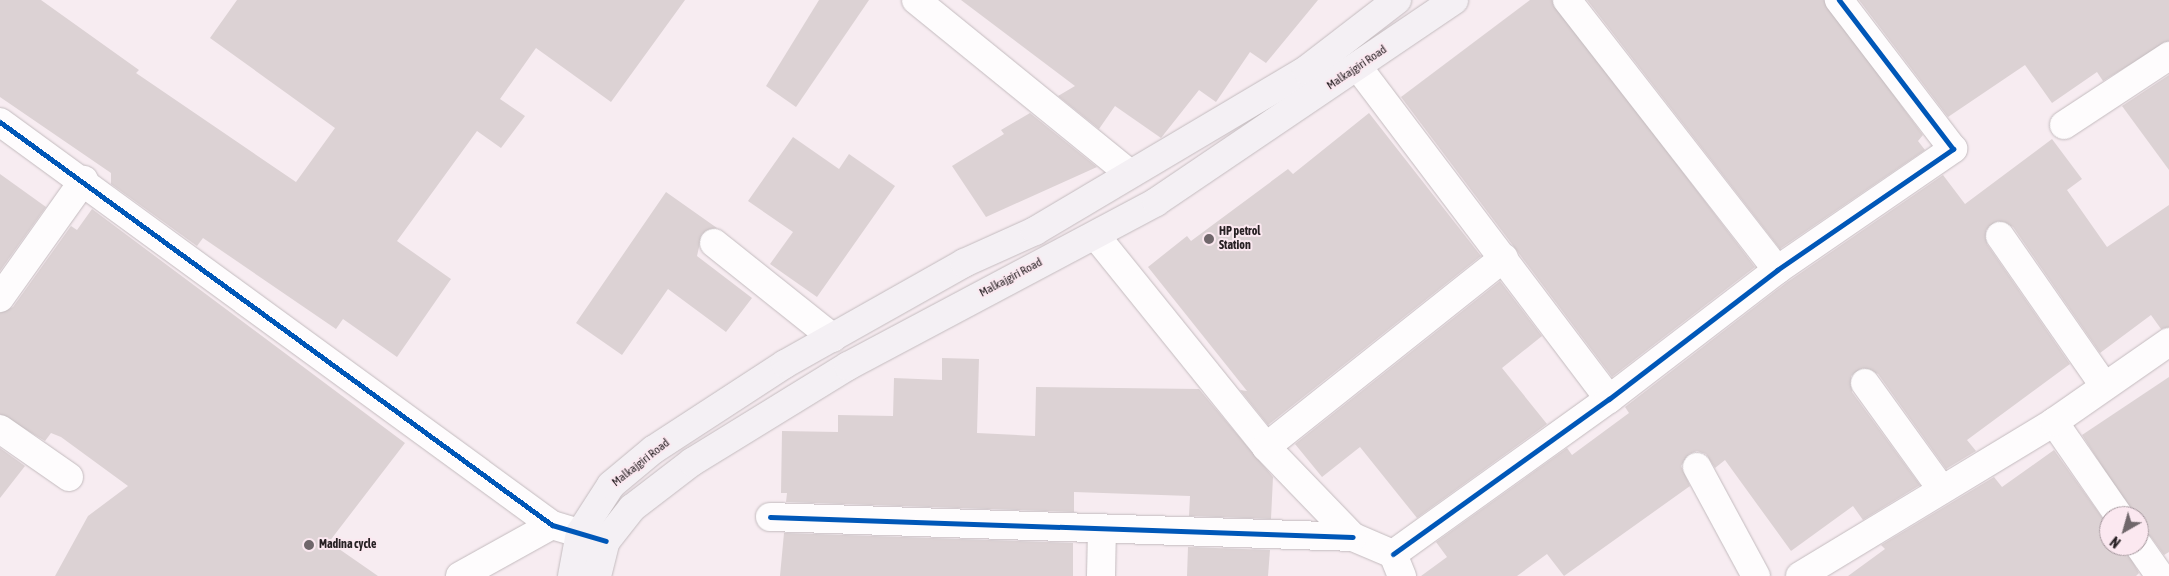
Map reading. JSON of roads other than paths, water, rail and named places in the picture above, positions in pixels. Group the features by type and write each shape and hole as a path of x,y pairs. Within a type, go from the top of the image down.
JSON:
{"main road":[{"name":"Malkajgiri Road","path":"572,576 580,533 611,485 653,450 833,338 964,263 1035,231 1129,173 1306,70 1397,0"},
{"name":"Malkajgiri Road","path":"596,576 606,541 651,490 692,462 848,366 1096,236 1156,202 1358,67 1454,0"}],"street":[{"path":"916,0 1129,173"},
{"path":"1567,0 1777,270"},
{"path":"1096,236 1266,447 1353,537 1398,565 1777,270 1953,149 1839,0"},
{"path":"2064,126 2169,56"},
{"path":"1358,67 1609,399"},
{"path":"0,122 84,180 552,525 606,541"},
{"path":"0,298 84,180"},
{"path":"2000,236 2102,384"},
{"path":"714,243 833,338"},
{"path":"1266,447 1504,258"},
{"path":"1800,576 1940,487 2054,422 2102,384 2169,342"},
{"path":"1865,383 1940,487"},
{"path":"2054,422 2111,506"},
{"path":"0,429 68,477"},
{"path":"1697,468 1756,576"},
{"path":"770,517 1102,530 1353,537"},
{"path":"460,576 552,525"},
{"path":"1101,576 1102,530"},
{"path":"2146,556 2160,576"}],"place":[{"name":"HP petrol Station","path":"1209,239"},
{"name":"Madina cycle","path":"309,545"}]}
